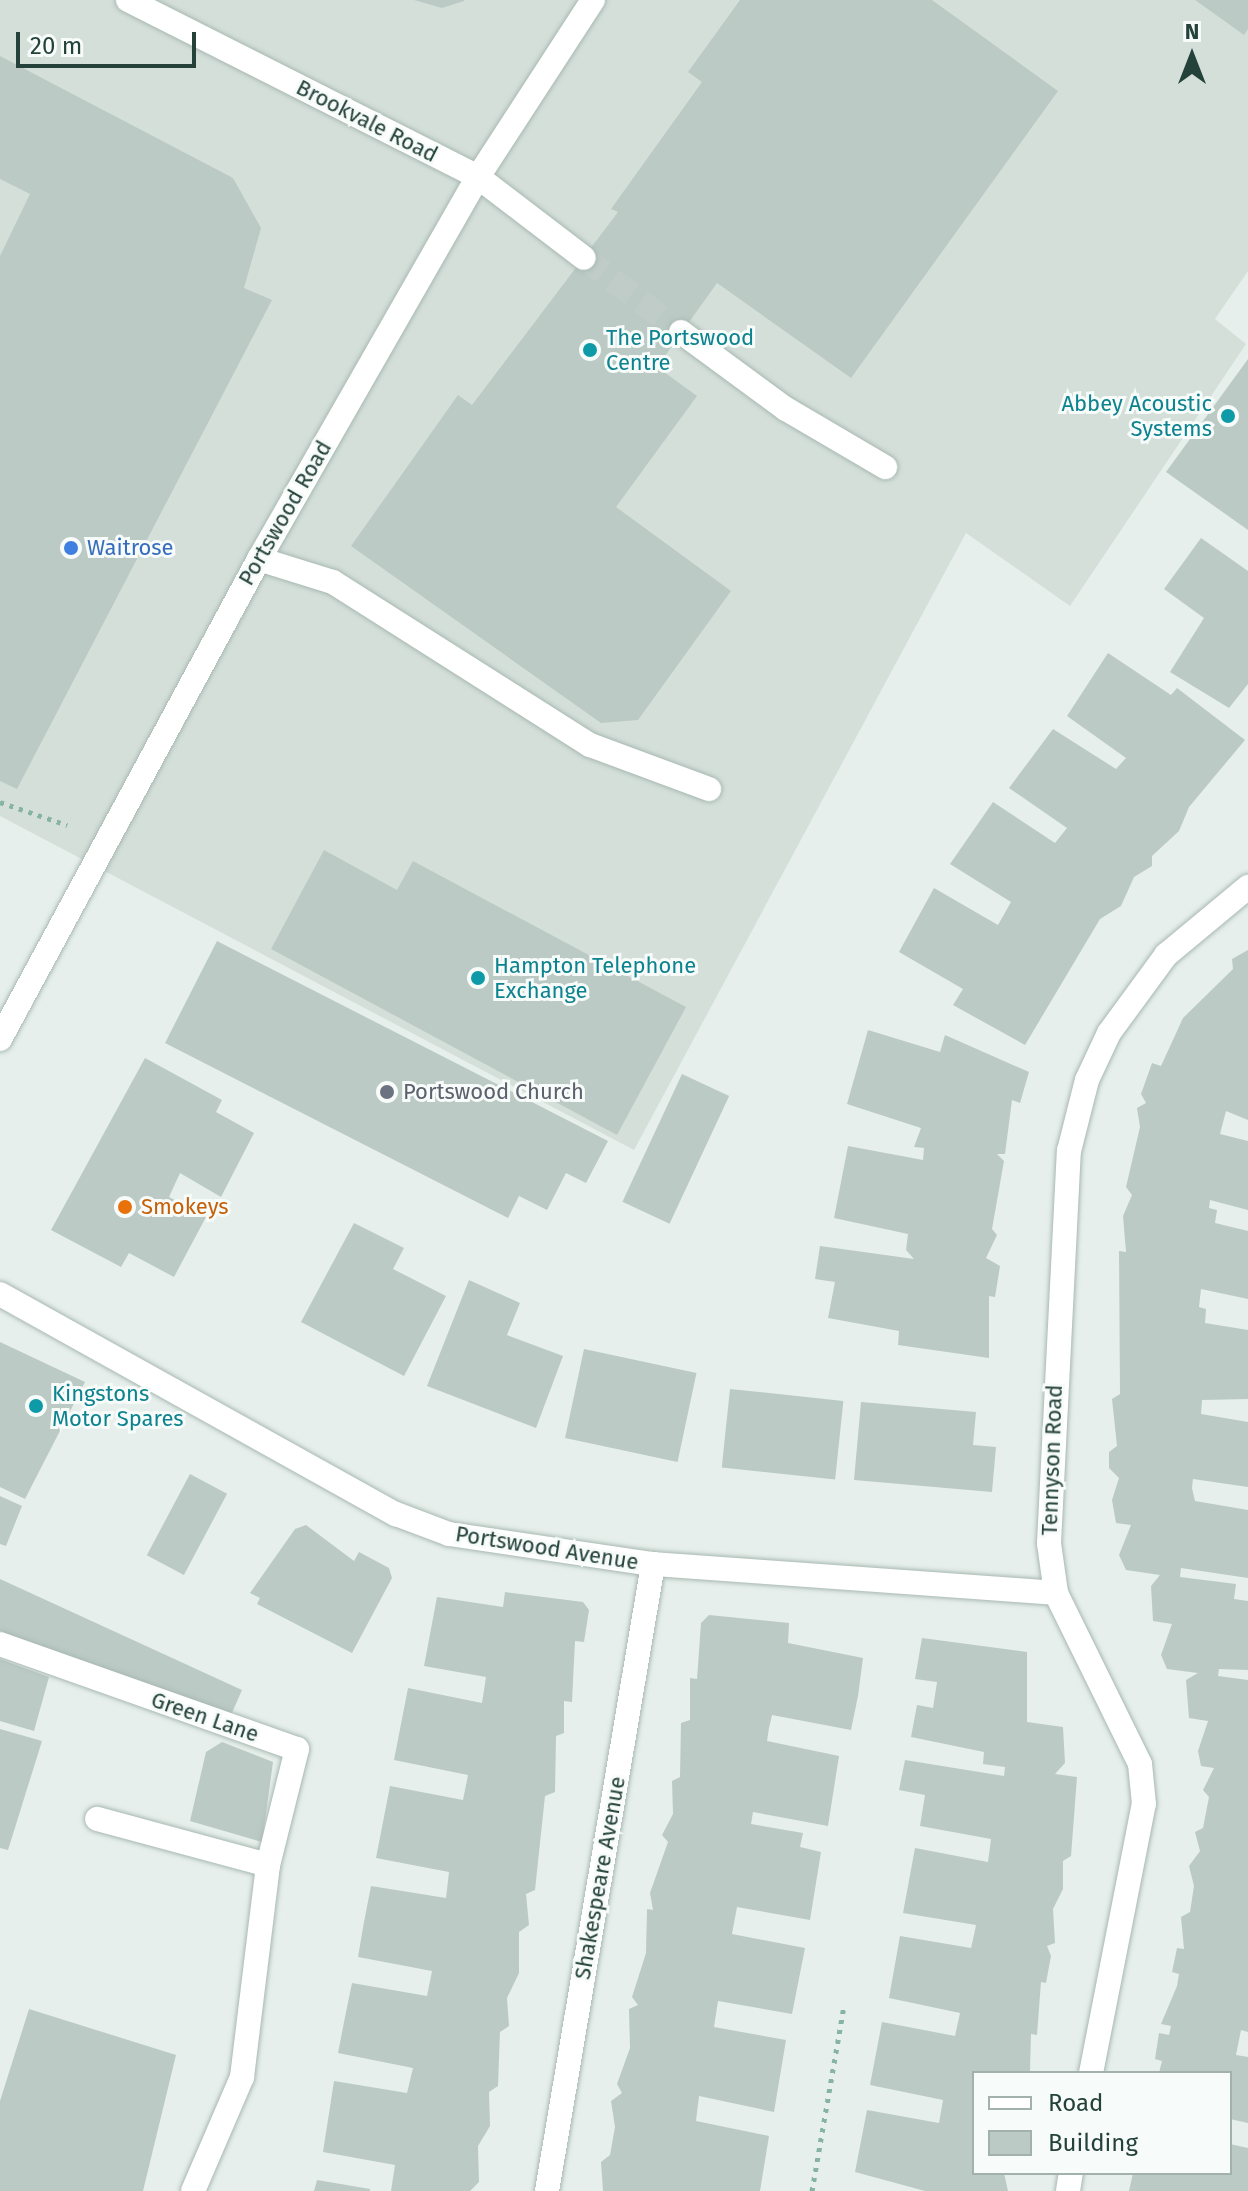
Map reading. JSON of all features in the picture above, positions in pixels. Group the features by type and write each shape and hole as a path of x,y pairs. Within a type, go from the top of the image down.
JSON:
{"street":[{"name":"Brookvale Road","path":"128,0 478,177 584,258"},
{"name":"Portswood Road","path":"0,1039 259,559 478,177 593,0"},
{"path":"681,332 786,409 885,467"},
{"path":"259,559 333,582 590,745 709,789"},
{"name":"Tennyson Road","path":"1091,2071 1144,1804 1140,1764 1056,1593 1049,1543 1055,1356 1069,1151 1087,1080 1109,1033 1166,955 1248,887"},
{"name":"Portswood Avenue","path":"0,1294 396,1514 449,1534 653,1564 1056,1593"},
{"name":"Shakespeare Avenue","path":"547,2191 653,1564"},
{"name":"Green Lane","path":"0,1644 297,1749 268,1865 242,2077 193,2191"},
{"path":"97,1819 268,1865"}],"path":[{"path":"0,802 108,838"},
{"path":"812,2191 844,2006"}],"shaded area":[{"path":"0,0 1248,0 1248,271 1215,319 1246,344 1070,606 966,533 634,1150 0,816"}],"building":[{"path":"414,0 464,0 464,1 442,8"},
{"name":"The Portswood Centre","path":"740,0 932,0 1058,91 851,378 717,283 657,367 697,396 616,507 731,591 638,720 601,723 351,546 458,395 472,405 618,212 611,209 702,82 688,72"},
{"path":"1195,0 1248,0 1248,29 1244,35"},
{"name":"Waitrose","path":"0,56 233,178 261,228 244,288 272,300 17,789 0,781 0,256 30,194 0,179"},
{"name":"Abbey Acoustic Systems","path":"1248,359 1248,530 1166,472"},
{"path":"1201,538 1248,571 1248,684 1229,708 1170,672 1204,618 1164,589"},
{"path":"1108,653 1171,695 1177,688 1245,740 1189,807 1179,831 1152,856 1152,866 1134,877 1121,906 1100,919 1025,1045 953,1005 963,989 899,952 934,888 998,925 1011,902 950,864 993,802 1055,843 1067,828 1009,788 1053,729 1116,769 1126,758 1067,716"},
{"name":"Hampton Telephone Exchange","path":"324,850 397,890 413,861 686,1007 617,1135 271,949"},
{"name":"Portswood Church","path":"217,941 608,1141 586,1183 566,1173 547,1210 519,1196 508,1218 165,1043"},
{"path":"1248,950 1248,1120 1226,1111 1220,1134 1248,1141 1248,1210 1210,1200 1209,1208 1217,1210 1215,1223 1248,1231 1248,1299 1201,1289 1199,1307 1206,1309 1205,1323 1248,1330 1248,1399 1202,1400 1201,1414 1248,1422 1248,1487 1193,1479 1192,1488 1195,1501 1248,1510 1248,1578 1181,1568 1180,1577 1236,1584 1234,1599 1248,1601 1248,1670 1219,1669 1218,1676 1248,1680 1248,2032 1241,2030 1236,2055 1248,2057 1248,2123 1232,2119 1232,2071 1160,2071 1162,2061 1155,2059 1159,2033 1169,2035 1171,2026 1161,2024 1177,1986 1179,1974 1172,1972 1177,1948 1184,1949 1181,1917 1190,1912 1194,1886 1189,1866 1200,1851 1195,1832 1203,1828 1209,1797 1203,1790 1214,1768 1201,1766 1198,1751 1208,1721 1189,1718 1186,1680 1198,1673 1167,1669 1161,1655 1172,1624 1153,1621 1151,1586 1160,1575 1126,1570 1119,1555 1131,1525 1116,1523 1112,1500 1119,1478 1109,1468 1109,1452 1117,1446 1112,1399 1120,1394 1119,1251 1126,1252 1123,1216 1132,1195 1126,1187 1140,1127 1137,1108 1146,1103 1141,1094 1152,1063 1161,1066 1183,1018 1233,969 1232,959"},
{"path":"868,1030 940,1052 945,1035 1029,1072 1020,1103 1012,1100 1005,1154 997,1154 1004,1161 992,1229 997,1235 986,1258 1000,1266 995,1297 989,1296 989,1358 898,1345 899,1331 828,1318 835,1282 815,1279 820,1246 914,1259 906,1250 908,1234 834,1218 848,1146 923,1160 924,1148 914,1147 921,1128 847,1104"},
{"path":"145,1058 222,1100 216,1112 254,1133 221,1197 180,1173 169,1197 206,1217 174,1277 129,1253 121,1267 51,1230"},
{"path":"682,1074 729,1096 670,1224 622,1202"},
{"path":"354,1223 404,1248 393,1269 446,1296 404,1376 301,1322"},
{"path":"469,1280 520,1303 507,1335 563,1356 536,1428 427,1386"},
{"name":"Kingstons Motor Spares","path":"0,1342 85,1382 25,1499 0,1487"},
{"path":"584,1349 696,1373 678,1462 565,1438"},
{"path":"730,1389 843,1401 835,1479 722,1468"},
{"path":"861,1402 976,1412 973,1445 996,1447 992,1492 854,1480"},
{"path":"190,1474 227,1494 184,1575 147,1555"},
{"path":"0,1496 22,1506 6,1546 0,1544"},
{"path":"306,1525 354,1561 359,1552 389,1568 392,1578 352,1653 257,1604 260,1598 250,1593 295,1529"},
{"path":"0,1579 242,1690 231,1715 0,1631"},
{"path":"505,1592 583,1602 589,1610 584,1642 575,1641 572,1702 564,1701 564,1733 556,1736 555,1792 545,1796 535,1890 526,1894 529,1925 519,1932 519,1973 507,1998 509,2026 500,2032 498,2086 489,2092 490,2126 478,2146 479,2182 470,2191 391,2191 395,2165 323,2152 334,2081 407,2093 413,2068 338,2053 352,1983 427,1996 432,1971 358,1957 364,1922 371,1886 446,1898 449,1872 376,1858 390,1786 463,1800 468,1775 394,1760 408,1688 482,1703 486,1677 424,1666 437,1597 503,1607"},
{"path":"709,1615 789,1623 788,1643 863,1658 858,1696 851,1730 772,1715 769,1728 767,1741 839,1756 828,1826 753,1812 751,1824 803,1833 800,1847 821,1852 810,1920 737,1907 732,1934 805,1948 792,2014 718,2001 714,2027 786,2040 774,2112 699,2096 696,2121 769,2136 760,2191 603,2191 601,2162 610,2155 615,2127 611,2101 622,2093 617,2084 630,2048 629,2009 638,2005 632,1997 646,1953 647,1909 653,1910 650,1893 668,1842 662,1835 673,1814 672,1781 680,1777 681,1723 690,1720 690,1678 697,1679 701,1623"},
{"path":"922,1638 1027,1652 1027,1722 1063,1727 1065,1763 1055,1774 1077,1777 1071,1856 1063,1861 1063,1889 1053,1909 1055,1943 1047,1946 1051,1956 1046,1983 1041,1982 1037,2035 1031,2034 1030,2071 972,2071 972,2175 1004,2175 1008,2191 925,2191 855,2172 867,2110 939,2123 943,2100 870,2085 882,2022 955,2036 960,2013 889,1998 900,1936 971,1948 976,1925 903,1913 915,1848 988,1862 991,1839 920,1826 925,1795 899,1790 905,1760 1004,1776 1005,1767 983,1764 984,1752 911,1737 917,1705 933,1708 937,1682 915,1679"},
{"path":"0,1659 49,1677 34,1731 0,1721"},
{"path":"0,1729 42,1741 8,1850 0,1848"},
{"path":"222,1742 273,1762 262,1842 190,1821 206,1752"},
{"path":"29,2009 176,2055 143,2191 0,2191 0,2101"},
{"path":"1232,2144 1248,2148 1248,2191 1129,2191 1133,2175 1232,2175"},
{"path":"317,2180 370,2189 370,2191 314,2191"}],"tunnel":[{"path":"584,258 681,332"}],"place":[{"name":"The Portswood Centre","path":"590,350"},
{"name":"Abbey Acoustic Systems","path":"1228,416"},
{"name":"Waitrose","path":"71,548"},
{"name":"Hampton Telephone Exchange","path":"478,978"},
{"name":"Portswood Church","path":"387,1092"},
{"name":"Smokeys","path":"125,1207"},
{"name":"Kingstons Motor Spares","path":"36,1406"}]}
